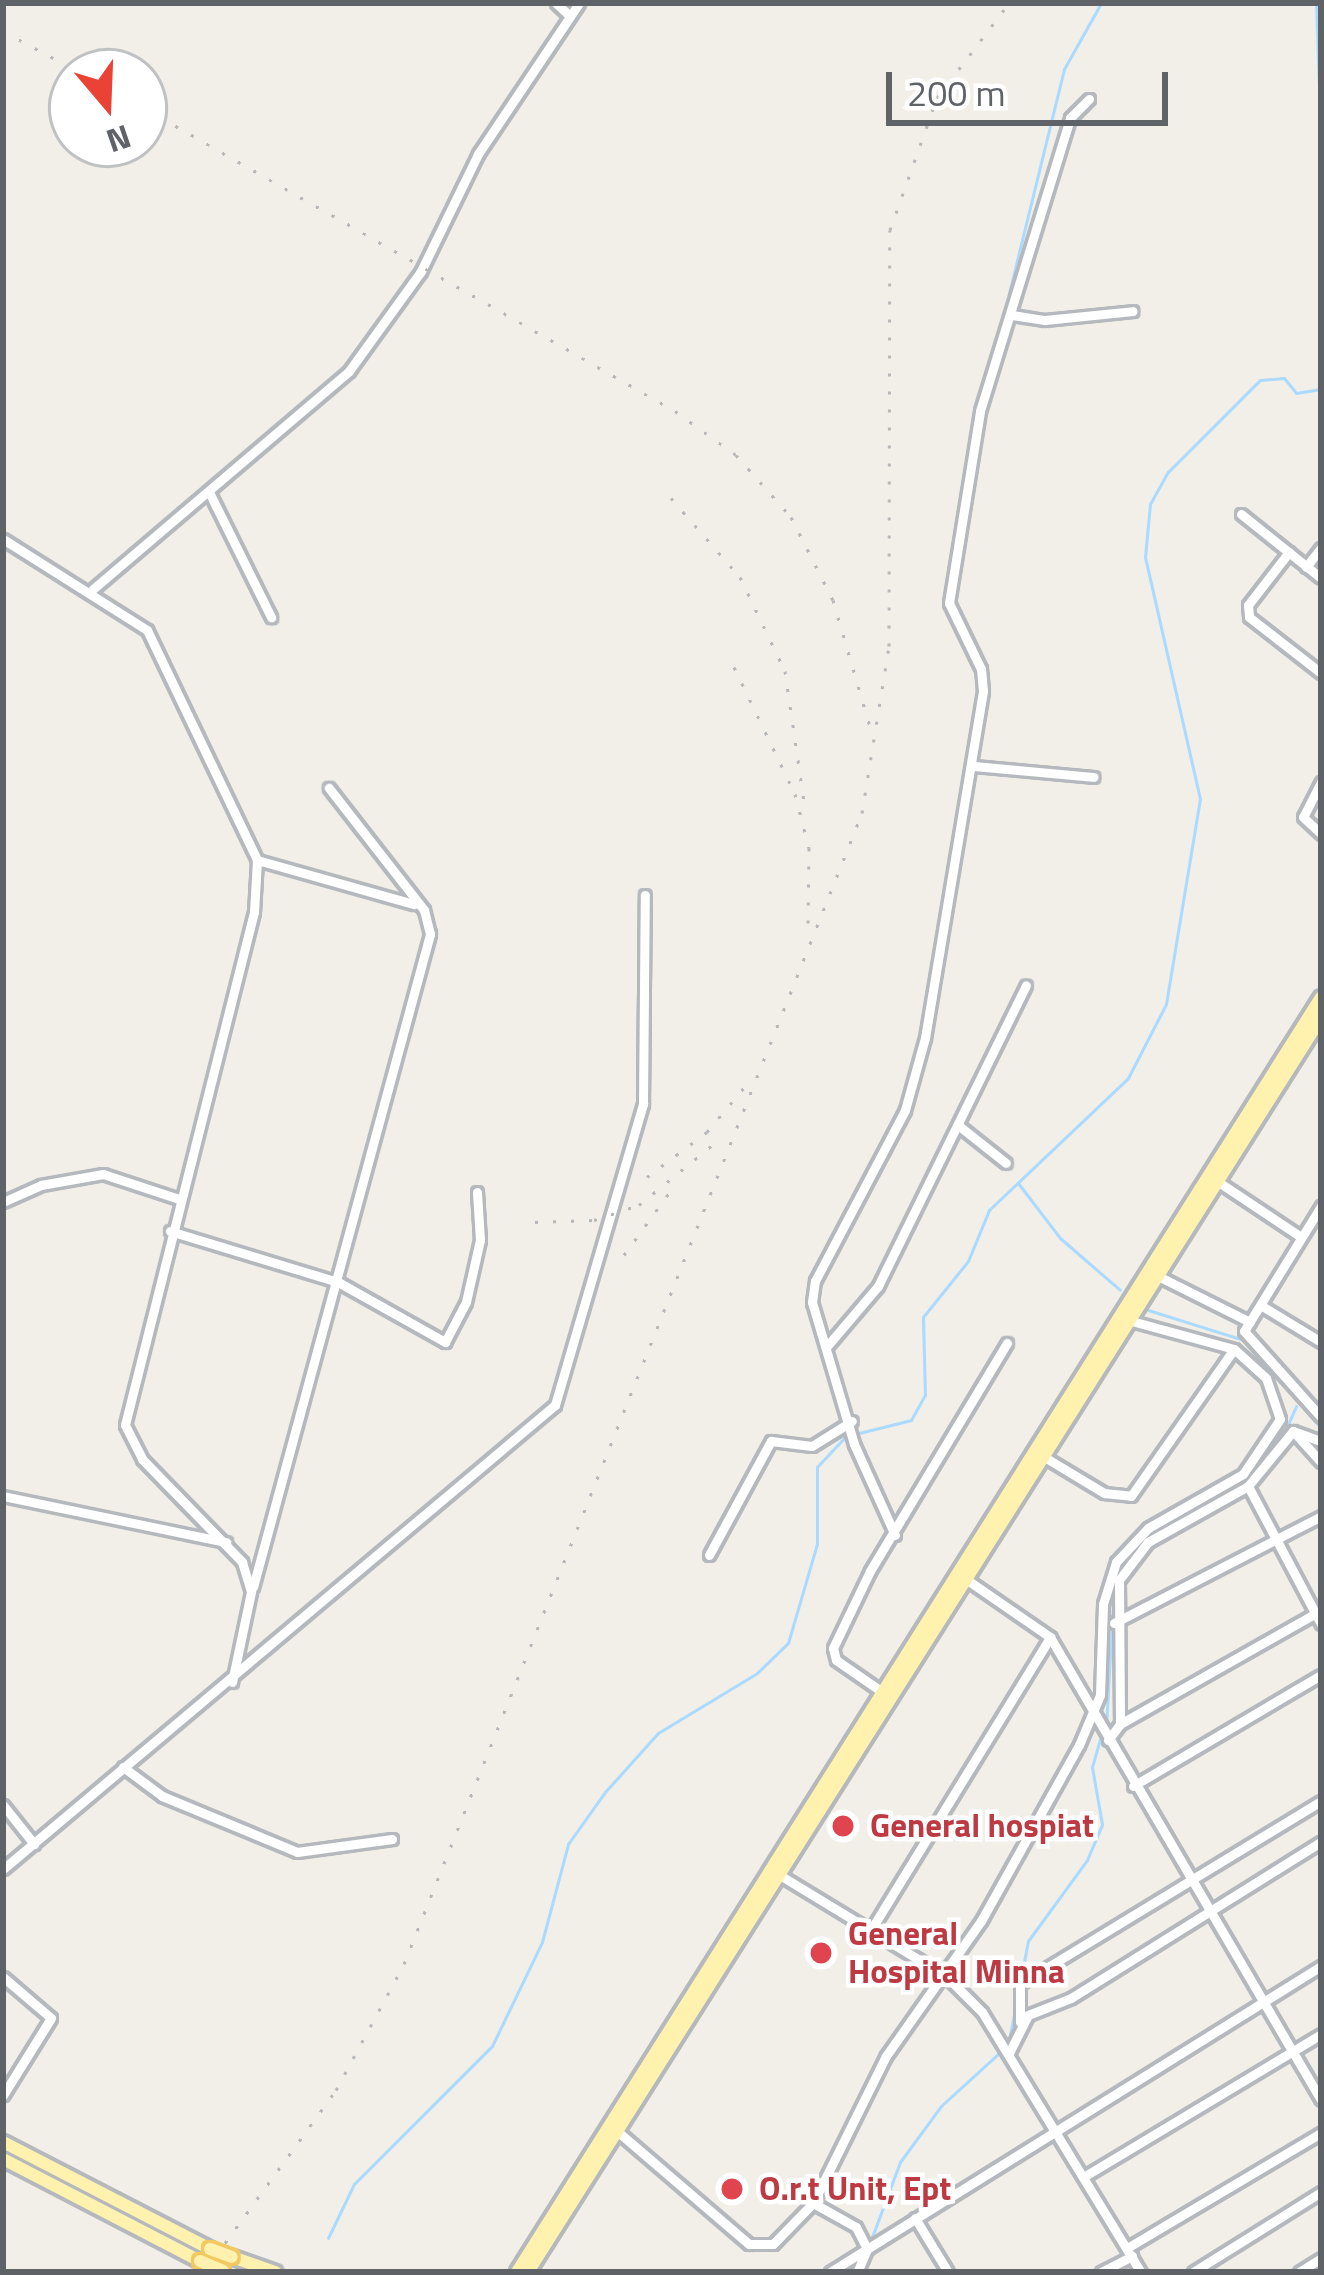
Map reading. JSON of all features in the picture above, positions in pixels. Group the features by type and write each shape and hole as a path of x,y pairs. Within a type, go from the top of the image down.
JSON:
{"main road":[{"path":"528,2272 617,2132 878,1689 1041,1455 1128,1320 1321,997"},
{"path":"518,2272 1212,1178 1315,1042 1321,1018"},
{"path":"3,2142 210,2248 275,2272"},
{"path":"3,2159 224,2272"}],"street":[{"path":"556,3 569,15"},
{"path":"93,589 313,408 384,325 478,154 579,3"},
{"path":"895,1535 854,1444 852,1424 812,1302 815,1281 904,1110 926,1038 973,766 981,669 949,603 980,411 1070,118 1089,99"},
{"path":"1012,315 1045,320 1133,311"},
{"path":"209,492 271,617"},
{"path":"1241,514 1321,578"},
{"path":"3,538 93,589 154,639 256,860 254,912 170,1231 125,1425 142,1459 226,1542 251,1592"},
{"path":"1306,567 1321,548"},
{"path":"1288,552 1248,605 1249,617 1321,673"},
{"path":"973,766 1094,777"},
{"path":"1321,782 1303,811 1321,834"},
{"path":"232,1682 251,1592 430,934 424,910 373,854 329,788"},
{"path":"256,860 398,896 424,910"},
{"path":"3,1869 232,1682 555,1406 643,1104 645,895"},
{"path":"828,1345 878,1286 1026,985"},
{"path":"958,1125 1006,1163"},
{"path":"3,1202 40,1185 103,1174 179,1199"},
{"path":"1212,1178 1301,1237"},
{"path":"170,1231 338,1282 451,1340 480,1240 477,1192"},
{"path":"1321,1206 1244,1331 1321,1417"},
{"path":"1156,1275 1250,1322"},
{"path":"1262,1306 1321,1342"},
{"path":"617,2132 749,2244 773,2244 814,2203 886,2056 946,1976 1094,1717 1100,1695 1103,1604 1116,1562 1148,1528 1244,1474 1280,1419 1266,1378 1234,1348 1128,1320"},
{"path":"878,1689 836,1660 833,1648 1007,1343"},
{"path":"1041,1455 1103,1493 1131,1496 1234,1348"},
{"path":"709,1555 771,1441 812,1446 852,1424"},
{"path":"1293,1431 1321,1441"},
{"path":"1293,1431 1321,1462"},
{"path":"1120,1724 1114,1623 1120,1580 1148,1543 1248,1486 1293,1431"},
{"path":"1107,1738 1120,1724 1319,1618 1248,1486"},
{"path":"3,1496 226,1542"},
{"path":"1114,1623 1321,1516"},
{"path":"959,1574 1050,1637 1133,1786 1321,2100"},
{"path":"1307,1594 1321,1588"},
{"path":"872,1928 1050,1637"},
{"path":"1133,1786 1321,1675"},
{"path":"123,1767 163,1796 297,1852 392,1839"},
{"path":"1009,2053 1020,2022 1020,1984 1321,1801"},
{"path":"3,1805 34,1844"},
{"path":"1020,2022 1321,1841"},
{"path":"773,1871 946,1976 1009,2053 1141,2272"},
{"path":"830,2272 1321,1966"},
{"path":"3,1977 51,2018 3,2096"},
{"path":"1085,2176 1321,2034"},
{"path":"1101,2272 1321,2133"},
{"path":"1193,2272 1321,2192"},
{"path":"814,2203 853,2224 866,2249 857,2272"},
{"path":"915,2218 948,2272"},
{"path":"1300,2272 1321,2258"}],"waterway":[{"path":"1009,293 1064,69 1101,3"},
{"path":"1316,3 1321,143"},
{"path":"855,1434 911,1420 925,1395 923,1317 968,1261 989,1210 1128,1078 1166,1004 1200,799 1145,557 1150,504 1168,472 1260,380 1284,378 1296,393 1321,389"},
{"path":"1018,1183 1060,1238 1120,1290"},
{"path":"1148,1310 1247,1341 1321,1428"},
{"path":"1281,1440 1296,1406"},
{"path":"328,2238 354,2184 492,2046 542,1942 568,1844 605,1792 658,1733 757,1673 788,1643 817,1544 817,1467 846,1436"},
{"path":"1118,1574 1141,1544"},
{"path":"1106,1727 1114,1583"},
{"path":"1010,2035 1028,1941 1087,1860 1102,1824 1092,1767 1101,1735"},
{"path":"872,2237 900,2162 941,2106 998,2054"}],"railway":[{"path":"204,2272 336,2090 404,1964 862,813 889,646 890,230 937,98 1009,3"},
{"path":"3,31 48,55"},
{"path":"168,122 675,411 736,455 791,517 833,600 872,733"},
{"path":"671,498 740,577 785,671 804,802"},
{"path":"734,667 795,794 809,848 808,928"},
{"path":"647,1177 707,1132 747,1084"},
{"path":"535,1222 594,1220 639,1205 716,1142"},
{"path":"624,1255 669,1193"}],"place":[{"name":"General hospiat","path":"843,1826"},
{"name":"General Hospital Minna","path":"821,1953"},
{"name":"O.r.t Unit, Ept","path":"732,2189"}]}
